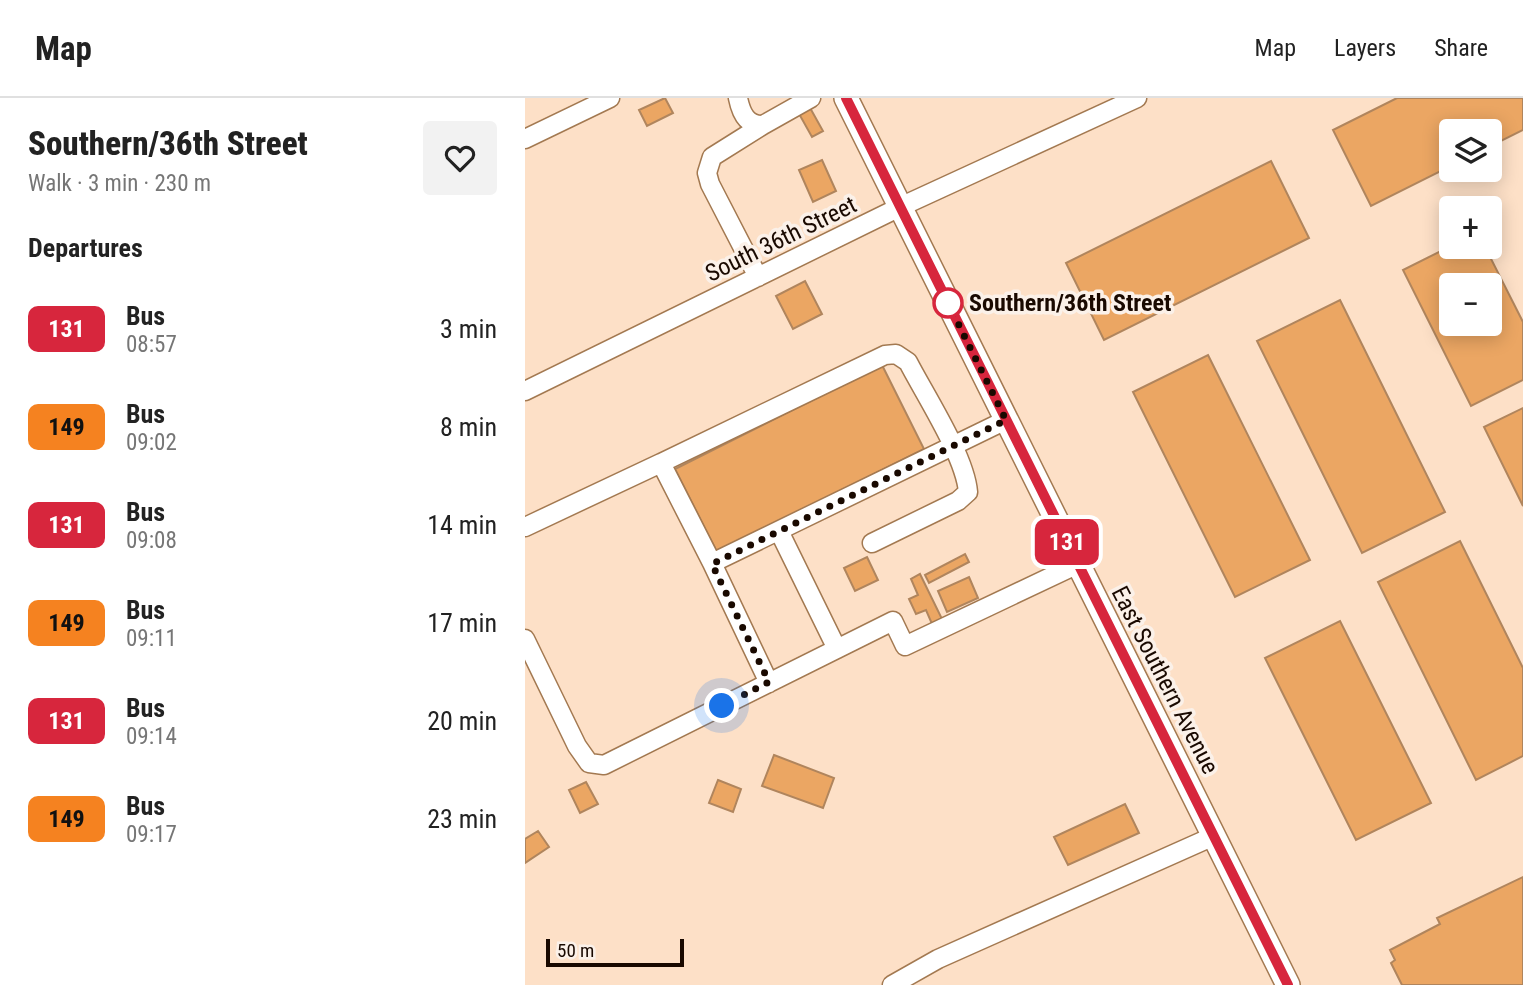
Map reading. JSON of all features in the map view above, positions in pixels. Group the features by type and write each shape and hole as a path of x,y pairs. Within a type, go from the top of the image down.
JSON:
{"main road":[{"name":"East Southern Avenue","path":"846,98 1288,985"}],"street":[{"path":"525,138 610,98"},
{"path":"738,98 746,120 755,126 764,125"},
{"path":"758,278 710,184 708,173 712,158 811,98"},
{"name":"South 36th Street","path":"525,391 900,207 1137,98"},
{"path":"525,527 885,355 896,354 908,362 967,480 968,492 958,501 872,543"},
{"path":"712,564 1006,420"},
{"path":"661,463 769,682"},
{"path":"779,531 837,649"},
{"path":"525,639 577,746 589,763 604,765 893,621 905,646 1077,564"},
{"path":"892,985 938,959 1214,836"}],"building":[{"path":"665,98 673,113 647,126 639,110"},
{"path":"1397,98 1523,98 1523,130 1502,140 1502,119 1439,119 1439,172 1371,206 1333,130"},
{"path":"809,106 823,131 812,137 798,112"},
{"path":"822,160 836,191 813,202 799,170"},
{"path":"1271,161 1309,238 1104,340 1066,263"},
{"path":"1439,252 1439,259 1491,259 1498,273 1439,273 1439,336 1502,336 1502,281 1523,322 1523,380 1471,406 1403,270"},
{"path":"805,281 822,314 793,329 776,296"},
{"path":"1340,300 1445,512 1362,553 1257,341"},
{"path":"1208,355 1310,560 1235,597 1133,392"},
{"path":"882,365 924,449 717,552 675,469"},
{"path":"1523,408 1523,506 1484,427"},
{"path":"1460,541 1523,668 1523,756 1476,780 1378,582"},
{"path":"965,554 969,562 929,583 925,575"},
{"path":"867,557 878,580 855,591 844,568"},
{"path":"920,574 942,619 932,624 926,610 916,614 909,599 918,595 911,579"},
{"path":"969,577 978,598 947,612 938,591"},
{"path":"1340,621 1431,803 1356,840 1265,658"},
{"path":"774,755 834,778 823,808 762,786"},
{"path":"718,780 741,789 733,812 709,803"},
{"path":"586,782 598,804 580,813 569,790"},
{"path":"1125,804 1139,833 1068,865 1054,837"},
{"path":"538,831 549,847 525,863 525,839"},
{"path":"1523,877 1523,985 1402,985 1391,963 1395,960 1390,950 1440,924 1437,918"}],"bus line":[{"name":"131","path":"846,98 1288,985"}],"place":[{"name":"Southern/36th Street","path":"948,303"}],"route":[{"path":"722,706 769,682 712,564 1006,420 948,303"}]}
